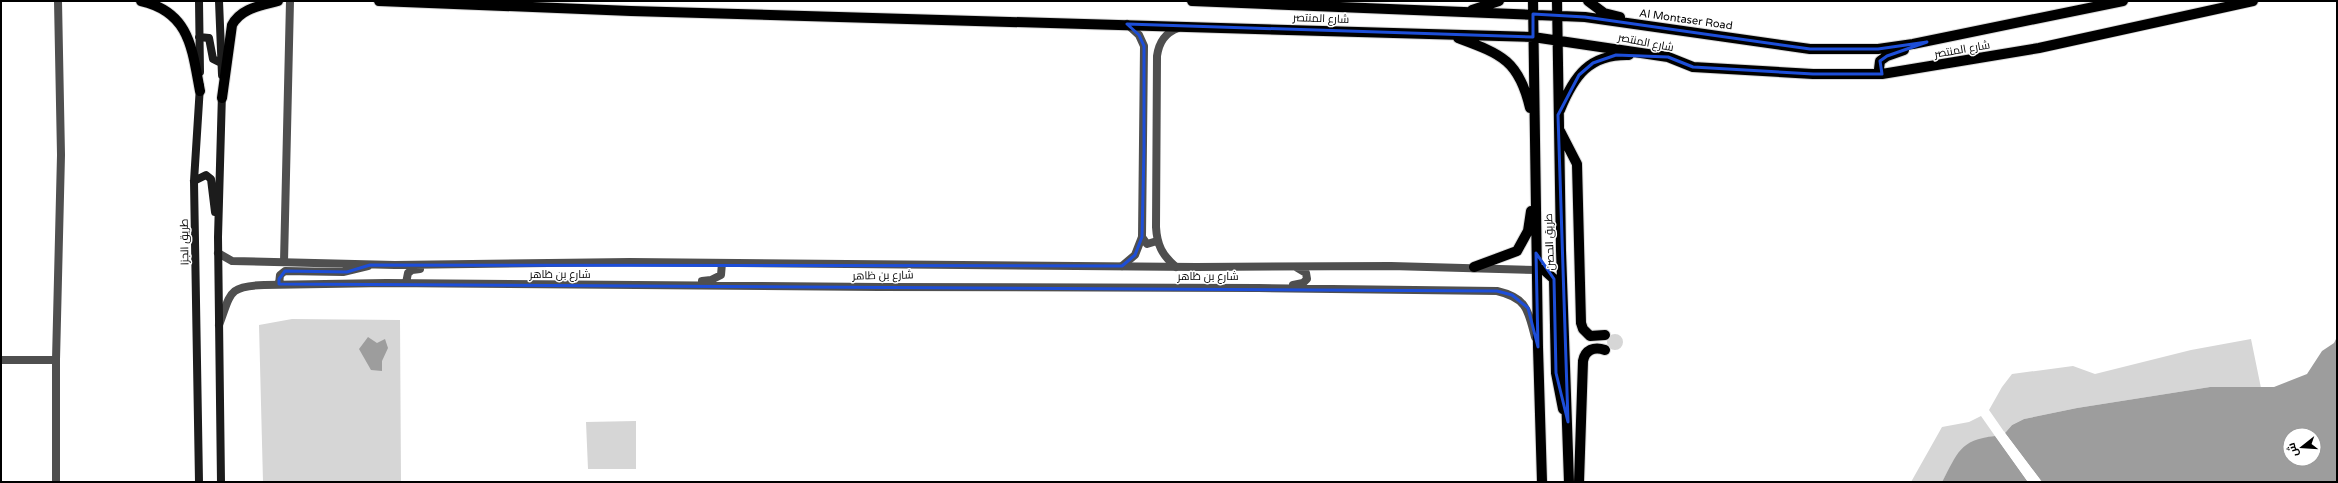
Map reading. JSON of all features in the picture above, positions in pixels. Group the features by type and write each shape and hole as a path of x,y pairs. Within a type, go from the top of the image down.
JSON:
{"main road":[{"path":"141,1 166,11 182,26 191,45 200,91"},
{"name":"طريق الجزا","path":"199,1 200,91 194,181 199,482"},
{"path":"219,1 222,98 218,237 221,482"},
{"path":"222,98 232,25 235,19 250,9 278,1"},
{"name":"شارع المنتصر","path":"379,1 631,11 1127,24 1533,38 1558,40 1668,56 1693,67 1813,74 1882,74 2039,48 2253,1"},
{"name":"Al Montaser Road","path":"1192,1 1558,15 1810,49 1878,49 1927,42 2123,1"},
{"path":"1466,12 1499,1"},
{"name":"طريق الحصن","path":"1533,1 1536,270 1542,482"},
{"name":"طريق الحصن","path":"1557,1 1558,127 1569,482"},
{"path":"1588,1 1604,12 1669,29"},
{"path":"1448,35 1490,50 1505,58 1512,67 1527,95 1535,129"},
{"path":"199,37 207,37 211,40 213,59 221,63"},
{"path":"1882,74 1879,69 1880,61 1887,56 1927,42"},
{"path":"1558,115 1573,83 1593,63 1616,55 1668,56"},
{"path":"1558,127 1577,164 1581,323 1583,329 1590,336 1605,335"},
{"path":"194,181 206,175 210,179 218,237"},
{"path":"1474,267 1517,251 1528,231 1536,189"},
{"path":"1536,270 1544,270 1550,273 1554,279 1556,373 1560,398 1568,422"},
{"path":"1579,482 1583,361 1588,350 1594,348 1604,350"}],"street":[{"path":"56,482 56,360 61,156 58,1"},
{"path":"284,262 290,1"},
{"path":"1122,266 1134,255 1142,236 1144,46 1139,35 1127,24"},
{"path":"1176,267 1165,256 1157,241 1158,56 1162,40 1169,32 1184,26"},
{"path":"1144,52 1148,50 1158,56"},
{"path":"1142,236 1147,244 1157,241"},
{"name":"شارع بن ظاهر","path":"218,253 232,261 370,265 472,265 574,262 1176,267 1474,267 1536,270"},
{"path":"663,285 717,278 721,275 722,263"},
{"path":"279,284 280,275 285,271 347,272 370,265"},
{"path":"406,283 407,274 412,270 454,269 472,265"},
{"path":"1258,288 1305,282 1307,279 1306,273 1295,266"},
{"name":"شارع بن ظاهر","path":"219,326 231,294 236,289 244,286 279,284 406,283 1258,288 1497,291 1512,295 1528,308 1538,347"},
{"path":"1,360 56,360"}],"highlighted area":[{"path":"1533,14 1585,17 1810,49 1878,49 1927,42 1887,56 1880,61 1882,74 1813,74 1693,67 1668,57 1616,55 1593,63 1579,75 1558,115 1568,422 1556,373 1554,279 1536,253 1538,347 1528,308 1512,295 1497,291 279,284 279,279 285,271 347,272 370,265 1122,266 1135,255 1142,237 1144,150 1144,46 1139,35 1127,24 1533,37"}],"shaded area":[{"path":"292,319 400,320 401,482 263,482 259,325"},
{"path":"1612,334 1618,334 1623,339 1621,348 1618,350 1612,350 1607,345 1607,339"},
{"path":"368,337 377,343 385,339 388,348 382,361 382,371 371,370 359,349"},
{"path":"2337,337 2337,482 2042,482 2005,433 2012,425 2024,419 2077,408 2210,387 2274,387 2307,374 2322,351 2334,343"},
{"path":"2251,339 2261,388 2210,387 2077,408 2024,419 2012,425 2005,433 1989,410 2002,387 2012,374 2073,366 2095,374 2191,350"},
{"path":"1981,416 1995,436 1977,441 1969,446 1957,458 1942,482 1911,482 1942,427 1969,422"},
{"path":"636,421 636,469 588,469 586,422"},
{"path":"1995,436 2028,482 1942,482 1956,456 1961,450 1974,441"}],"pier":[{"path":"2004,431 2042,482 2040,482 2003,434"},
{"path":"1994,434 1996,435 2030,482 2028,482"}]}
